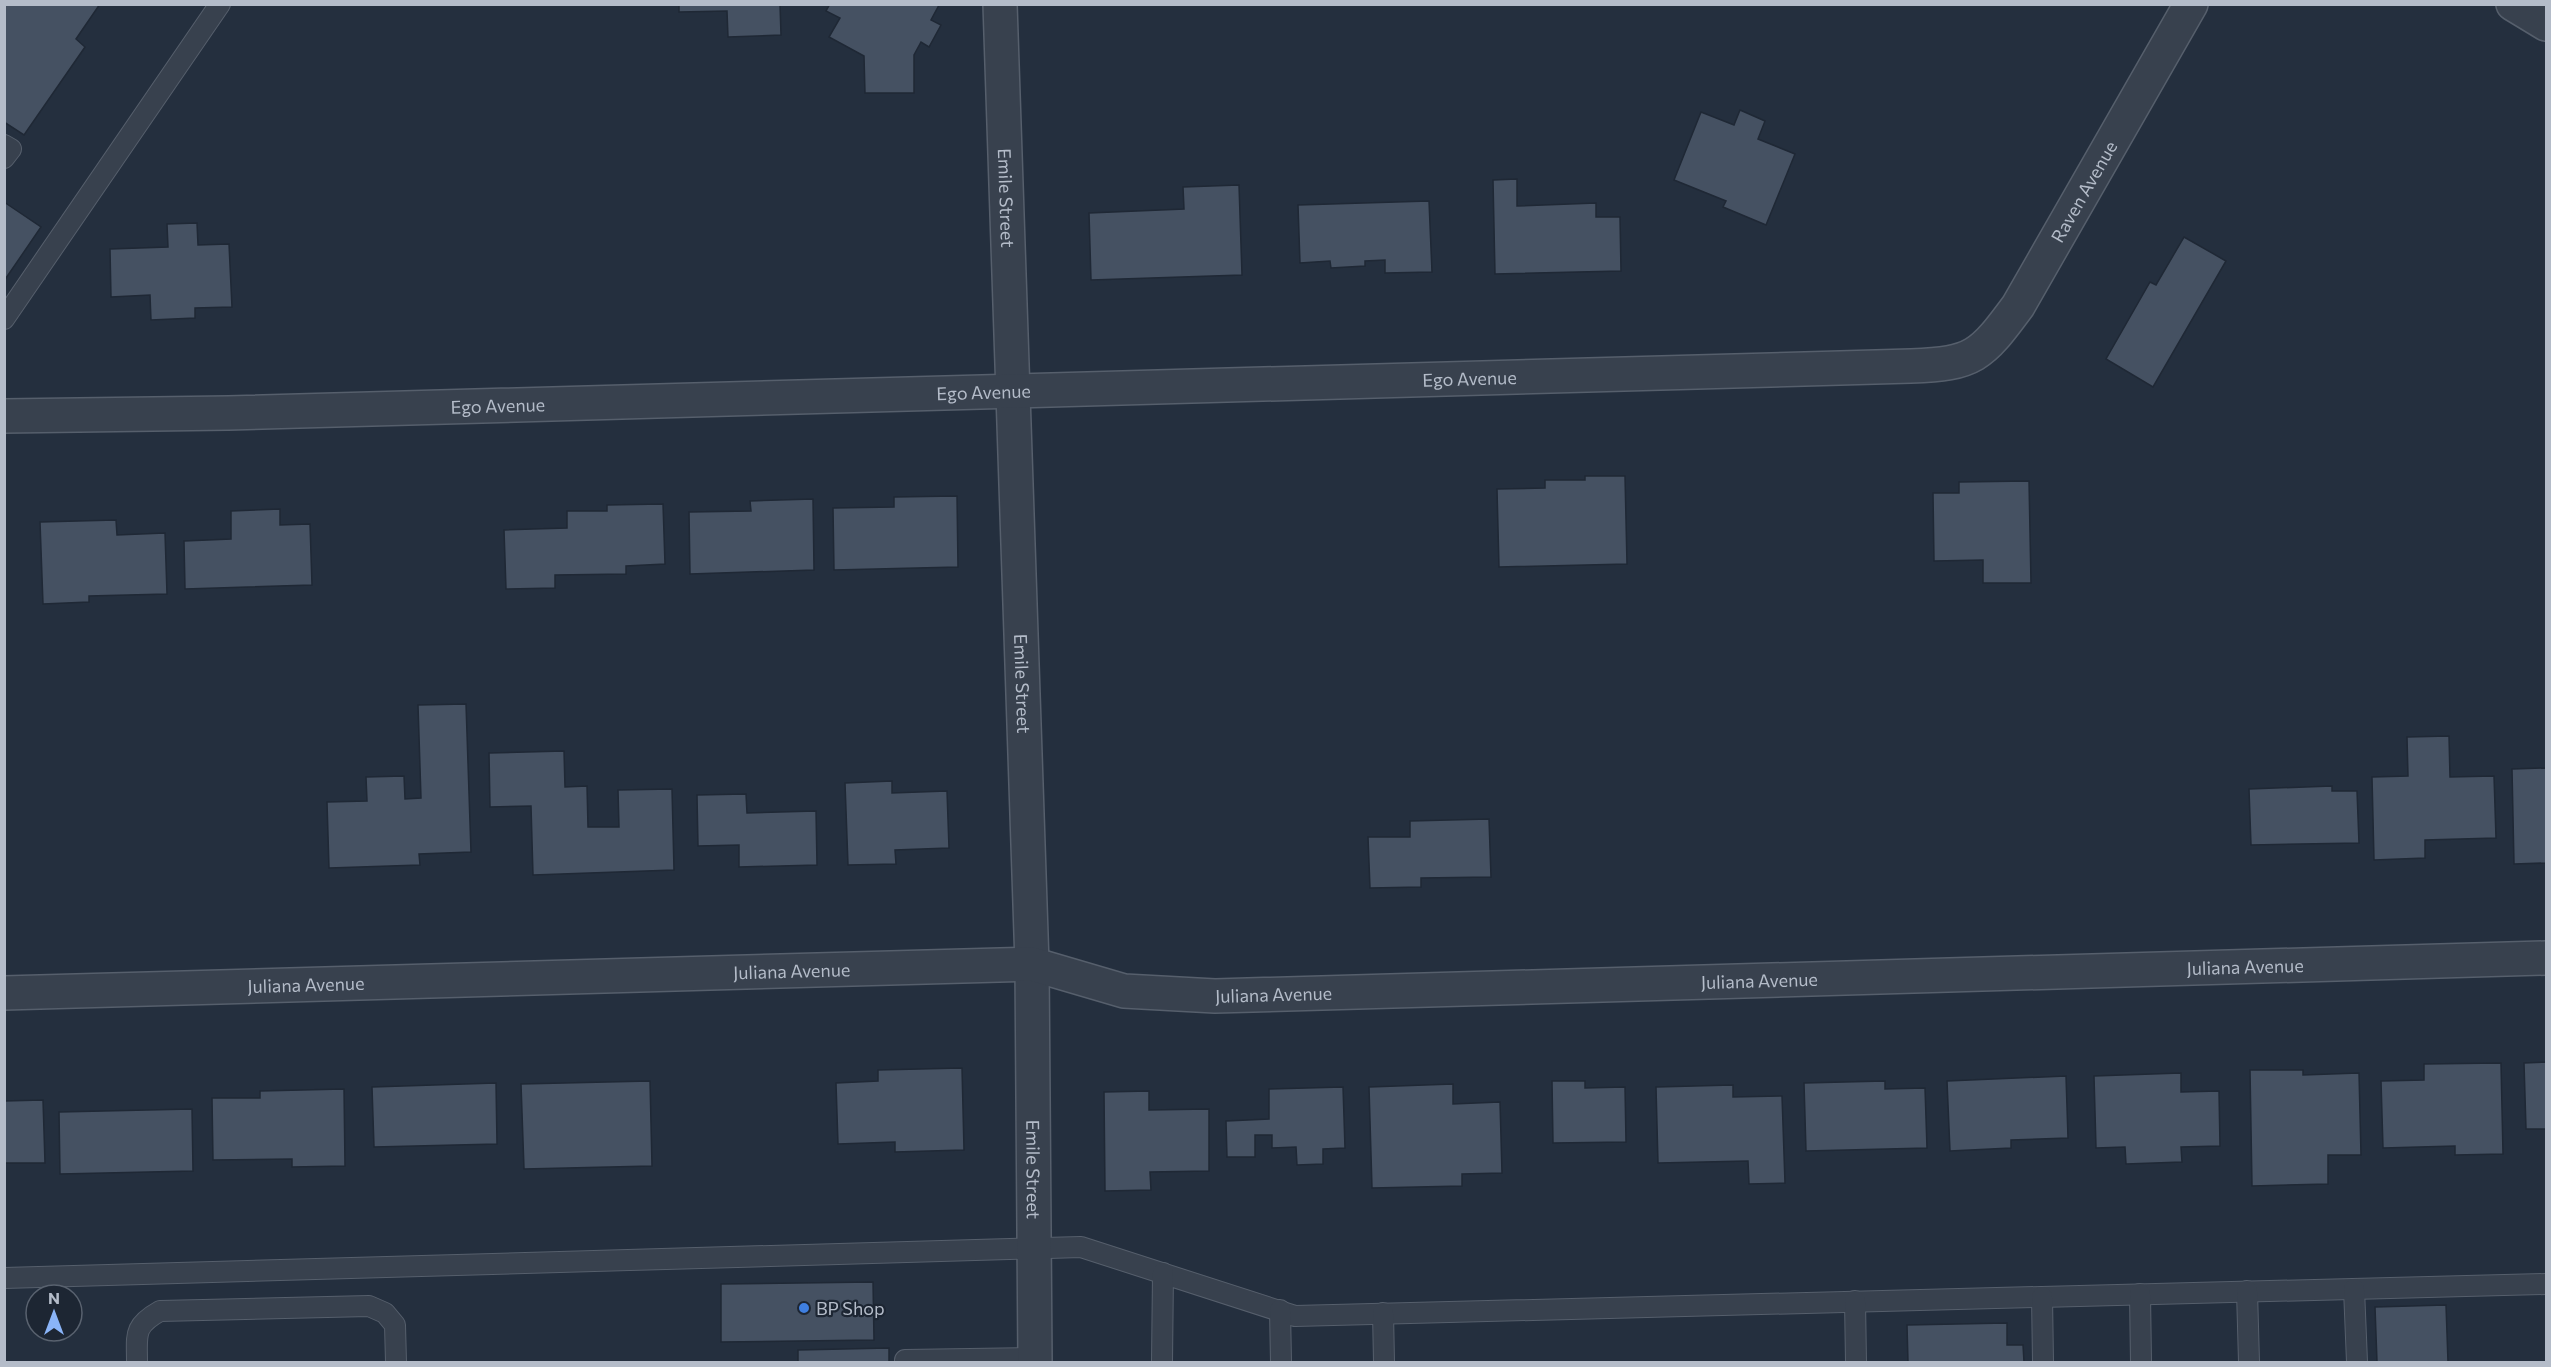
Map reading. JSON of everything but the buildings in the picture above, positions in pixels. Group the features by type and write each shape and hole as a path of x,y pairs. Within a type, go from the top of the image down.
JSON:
{"street":[{"name":"Emile Street","path":"1000,4 1011,389 1032,964 1034,1360"},
{"name":"Raven Avenue","path":"1961,362 1988,345 2018,306 2191,4"},
{"path":"2513,4 2547,24"},
{"name":"Ego Avenue","path":"4,416 228,413 1011,389 1911,366 1961,362"},
{"name":"Juliana Avenue","path":"4,993 1032,964 1124,992 1215,996 2547,958"}],"lane":[{"path":"4,319 220,4"},
{"path":"4,145 11,149 4,158"},
{"path":"4,1278 1082,1247 1295,1316 2547,1284"},
{"path":"1162,1362 1163,1273"},
{"path":"2354,1289 2357,1362"},
{"path":"2247,1291 2249,1362"},
{"path":"2140,1294 2141,1362"},
{"path":"2042,1297 2043,1362"},
{"path":"1855,1301 1856,1362"},
{"path":"137,1362 136,1332 144,1320 160,1311 369,1306 385,1313 395,1325 396,1362"},
{"path":"1280,1310 1281,1362"},
{"path":"1383,1313 1384,1362"},
{"path":"900,1361 1034,1360"}],"place":[{"name":"BP Shop","path":"804,1308"}]}
